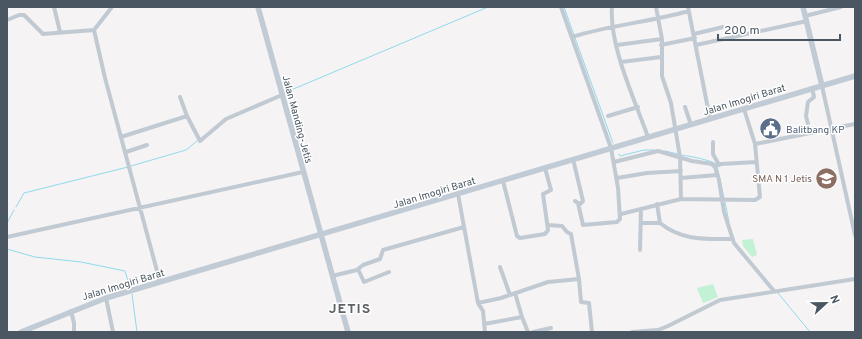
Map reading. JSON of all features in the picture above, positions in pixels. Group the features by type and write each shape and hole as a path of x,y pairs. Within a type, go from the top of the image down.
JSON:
{"main road":[{"name":"Jalan Manding-Jetis","path":"258,7 348,332"},
{"path":"803,7 822,86"},
{"name":"Jalan Imogiri Barat","path":"21,332 71,310 106,298 855,76"}],"street":[{"path":"54,7 60,32"},
{"path":"7,20 24,15 43,34 94,30 112,7"},
{"path":"561,7 575,36 611,148 617,178 621,214 620,219 617,222 584,225 577,203 583,201 573,159"},
{"path":"612,7 613,27 621,62 648,137"},
{"path":"656,7 662,39 661,57 664,83 671,103 680,155 681,199"},
{"path":"696,45 806,18 838,7"},
{"path":"575,36 613,27 659,20 688,9 710,119"},
{"path":"661,45 723,27"},
{"path":"94,30 105,78 160,282"},
{"path":"617,45 662,39"},
{"path":"621,62 661,57"},
{"path":"822,86 855,235"},
{"path":"808,124 806,116 808,102 814,98 812,88"},
{"path":"180,97 187,116 200,141 226,119 282,94"},
{"path":"608,116 638,107"},
{"path":"685,108 690,125"},
{"path":"621,214 681,199 759,200 760,195 755,144 744,109"},
{"path":"121,137 187,116"},
{"path":"755,144 855,124"},
{"path":"713,142 713,154 717,166 717,175 733,239 776,291"},
{"path":"126,152 147,145"},
{"path":"614,162 654,151 680,155 692,161 710,162 717,166"},
{"path":"717,166 721,164 756,162"},
{"path":"503,180 518,237 547,233 548,225 543,195 551,190 545,168"},
{"path":"617,178 647,173 681,171"},
{"path":"7,237 303,172"},
{"path":"681,178 717,175"},
{"path":"458,194 478,303 483,311 485,332"},
{"path":"657,204 660,223"},
{"path":"640,250 641,208"},
{"path":"641,223 660,223 670,231 698,239 733,239"},
{"path":"548,225 564,226 567,232 571,234 582,302 589,303 592,332"},
{"path":"332,276 358,269 363,265 381,258 383,250 464,227"},
{"path":"500,267 510,295"},
{"path":"358,269 364,282 389,272"},
{"path":"478,303 510,295 548,282 579,279"},
{"path":"632,332 658,330 720,300 855,279"},
{"path":"516,293 522,317 528,332"},
{"path":"106,298 113,332"},
{"path":"71,310 74,321 74,332"},
{"path":"484,324 522,317"},
{"path":"533,332 551,328"}],"green space":[{"path":"753,239 757,255 752,257 743,246 742,240"},
{"path":"713,284 718,297 703,303 697,288"}],"waterway":[{"path":"284,93 488,7"},
{"path":"564,7 574,35"},
{"path":"575,38 613,143"},
{"path":"131,166 186,150 197,141"},
{"path":"619,154 620,156 644,150 654,150"},
{"path":"665,151 678,154"},
{"path":"681,155 694,157 716,164"},
{"path":"717,166 724,198"},
{"path":"16,207 24,193 128,167"},
{"path":"725,202 729,222"},
{"path":"7,223 14,210"},
{"path":"7,249 35,257 81,262 125,271 130,287"},
{"path":"778,293 810,332"},
{"path":"132,294 137,332"}],"place":[{"name":"Balitbang KP","path":"771,129"},
{"name":"SMA N 1 Jetis","path":"827,178"}],"district":[{"name":"JETIS","path":"350,308"}]}
